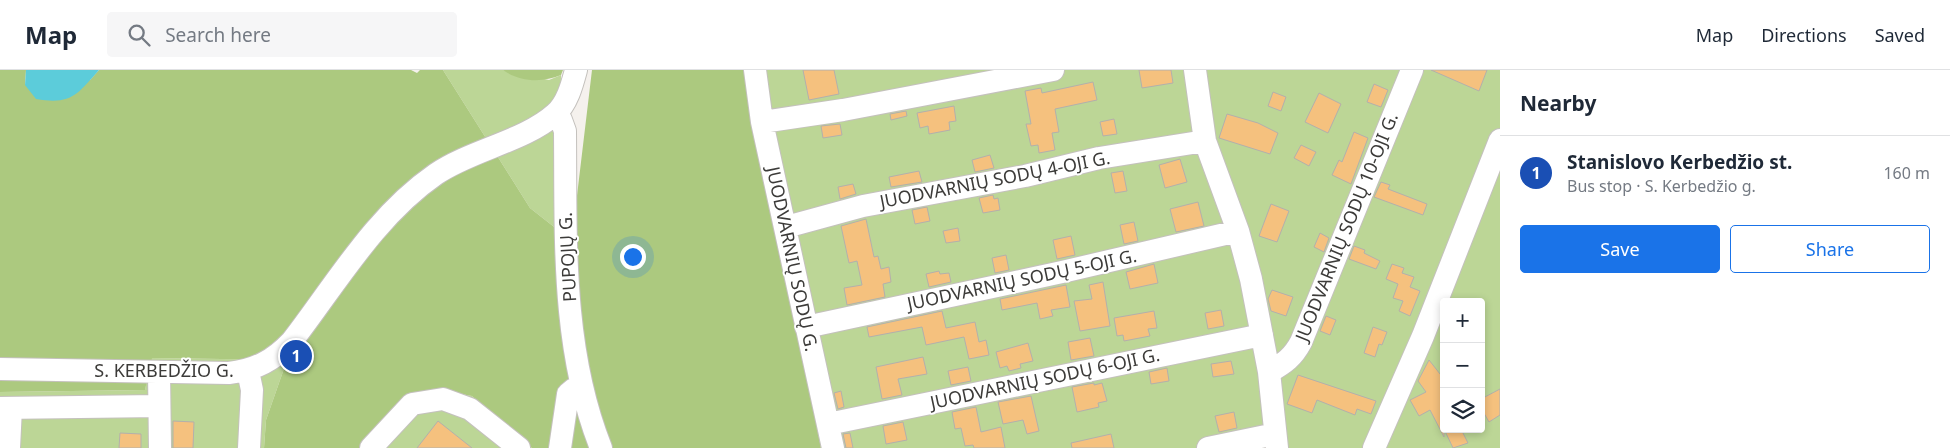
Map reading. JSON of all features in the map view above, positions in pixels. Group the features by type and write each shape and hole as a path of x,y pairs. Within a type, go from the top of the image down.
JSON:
{"street":[{"path":"556,114 566,100 576,70"},
{"name":"JUODVARNIŲ SODŲ G.","path":"755,70 762,122 833,448"},
{"path":"762,122 843,110 1053,70"},
{"path":"1195,70 1205,141 1238,231 1251,279 1269,372 1276,441 1208,448"},
{"name":"JUODVARNIŲ SODŲ 10-OJI G.","path":"1269,372 1294,355 1301,342 1412,70"},
{"name":"S. KERBEDŽIO G.","path":"0,369 158,372 248,371 263,365 280,354 292,341 375,229 410,194 437,173 538,126 556,114"},
{"name":"PUPOJŲ G.","path":"556,114 562,120 565,131 566,244 576,362 581,386 601,448"},
{"path":"1374,448 1491,185 1500,140"},
{"name":"JUODVARNIŲ SODŲ 4-OJI G.","path":"786,227 863,206 1025,176 1098,158 1205,141"},
{"name":"JUODVARNIŲ SODŲ 5-OJI G.","path":"806,326 1062,272 1238,231"},
{"name":"JUODVARNIŲ SODŲ 6-OJI G.","path":"828,424 1262,334"},
{"path":"248,371 252,390 249,448"},
{"path":"158,372 160,448"},
{"path":"560,448 568,394 581,386"},
{"path":"371,448 412,404 442,400 470,409 519,448"},
{"path":"9,448 5,408 159,406"}],"green space":[{"path":"0,70 26,70 25,85 90,80 99,70 411,70 417,73 420,70 443,70 530,208 558,230 573,229 592,70 749,70 821,448 532,448 472,396 433,389 405,399 362,448 264,448 266,420 287,360 152,358 145,390 0,392"},
{"path":"443,70 503,70 549,80 561,75 558,230 530,208"},
{"path":"503,70 563,70 561,75 554,78 531,80 517,77"},
{"path":"749,70 1500,70 1500,448 821,448"},
{"path":"151,358 287,360 266,420 264,448 0,448 0,392 145,390"},
{"path":"433,389 472,396 532,448 362,448 405,399"}],"water":[{"path":"26,70 99,70 79,92 66,99 48,101 36,99 25,85"}],"building":[{"path":"803,70 834,70 839,94 809,100"},
{"path":"1139,70 1171,70 1173,83 1142,88"},
{"path":"1431,70 1487,70 1479,91"},
{"path":"1093,82 1097,100 1055,109 1059,132 1052,133 1055,150 1039,153 1038,145 1031,146 1026,124 1031,124 1025,91 1041,88 1042,93"},
{"path":"1374,84 1388,90 1381,107 1367,102"},
{"path":"1273,92 1286,97 1281,111 1268,106"},
{"path":"1319,93 1341,104 1328,133 1305,122"},
{"path":"954,106 956,121 949,122 950,130 929,134 928,126 920,128 917,113"},
{"path":"906,111 907,116 891,120 890,114"},
{"path":"1227,114 1258,123 1278,133 1270,154 1219,138"},
{"path":"1114,119 1117,134 1103,136 1100,122"},
{"path":"840,124 842,135 823,138 821,126"},
{"path":"1354,132 1368,138 1351,184 1332,175 1339,160 1342,162"},
{"path":"1301,145 1316,152 1309,166 1294,158"},
{"path":"990,155 994,168 975,172 972,160"},
{"path":"1180,159 1187,182 1165,188 1159,165"},
{"path":"919,171 922,182 891,187 889,177"},
{"path":"1123,171 1127,191 1115,193 1111,173"},
{"path":"1381,182 1390,185 1388,189 1427,204 1423,215 1374,197"},
{"path":"853,184 856,194 840,199 838,187"},
{"path":"993,195 994,199 998,198 1000,210 983,213 979,198"},
{"path":"1198,202 1204,226 1176,232 1170,209"},
{"path":"1271,204 1289,211 1277,242 1259,236"},
{"path":"927,207 930,221 915,224 912,210"},
{"path":"866,219 874,257 878,256 881,269 889,267 891,282 883,284 885,297 847,305 844,288 862,285 857,261 849,263 841,226"},
{"path":"1134,222 1138,241 1124,244 1120,225"},
{"path":"958,228 960,241 946,243 943,231"},
{"path":"1320,233 1329,238 1324,252 1314,247"},
{"path":"1071,236 1075,255 1057,259 1053,240"},
{"path":"1354,246 1365,250 1364,253 1380,261 1376,269 1349,259"},
{"path":"1006,255 1009,270 995,273 992,258"},
{"path":"1154,264 1158,283 1130,289 1126,272"},
{"path":"1392,264 1404,268 1402,273 1414,277 1410,287 1420,291 1410,316 1399,311 1403,301 1393,298 1398,284 1386,279"},
{"path":"939,271 940,274 949,273 951,282 929,287 926,274"},
{"path":"1103,282 1110,326 1080,331 1074,301 1092,299 1089,285"},
{"path":"1066,285 1070,307 1051,310 1053,316 1040,319 1037,303 1002,310 1000,299"},
{"path":"1272,290 1293,297 1286,316 1271,311 1268,299"},
{"path":"1221,310 1224,326 1208,329 1205,313"},
{"path":"942,311 946,328 975,322 979,342 986,340 989,355 969,359 964,337 926,345 922,327 869,337 867,327"},
{"path":"1154,311 1157,328 1148,329 1150,336 1124,341 1123,335 1117,336 1114,318"},
{"path":"1326,316 1336,320 1330,335 1320,331"},
{"path":"1373,327 1387,332 1382,345 1379,344 1375,357 1364,353"},
{"path":"1090,338 1094,356 1071,360 1068,342"},
{"path":"1028,343 1033,361 1020,364 1021,368 1009,371 1007,366 1000,368 996,352"},
{"path":"923,357 927,374 898,379 902,395 882,399 876,367"},
{"path":"1429,360 1440,374 1440,429 1430,410 1419,416 1410,400 1426,392 1418,381"},
{"path":"1231,361 1234,374 1213,377 1211,364"},
{"path":"968,367 971,381 951,385 948,371"},
{"path":"1167,368 1169,381 1151,384 1149,372"},
{"path":"1298,375 1376,401 1371,414 1357,409 1355,415 1317,400 1312,413 1287,404"},
{"path":"1094,383 1094,385 1102,383 1107,401 1098,403 1099,407 1077,412 1072,387"},
{"path":"1500,389 1500,415 1489,422 1485,415 1485,397"},
{"path":"841,391 844,407 838,409 834,393"},
{"path":"1031,396 1039,431 1027,434 1023,420 1003,424 998,402"},
{"path":"976,407 981,432 1001,427 1005,448 974,448 973,445 965,446 961,428 955,429 952,412"},
{"path":"1234,412 1237,428 1219,432 1215,416"},
{"path":"173,421 194,422 193,448 173,448"},
{"path":"438,421 472,448 417,448"},
{"path":"903,422 907,440 886,444 883,426"},
{"path":"120,433 141,434 141,448 119,448"},
{"path":"850,433 853,448 846,448 843,434"},
{"path":"1446,433 1463,433 1468,443 1453,448"},
{"path":"1111,434 1114,448 1072,448 1071,443"}],"place":[{"name":"Stanislovo Kerbedžio st.","path":"296,356"}]}
